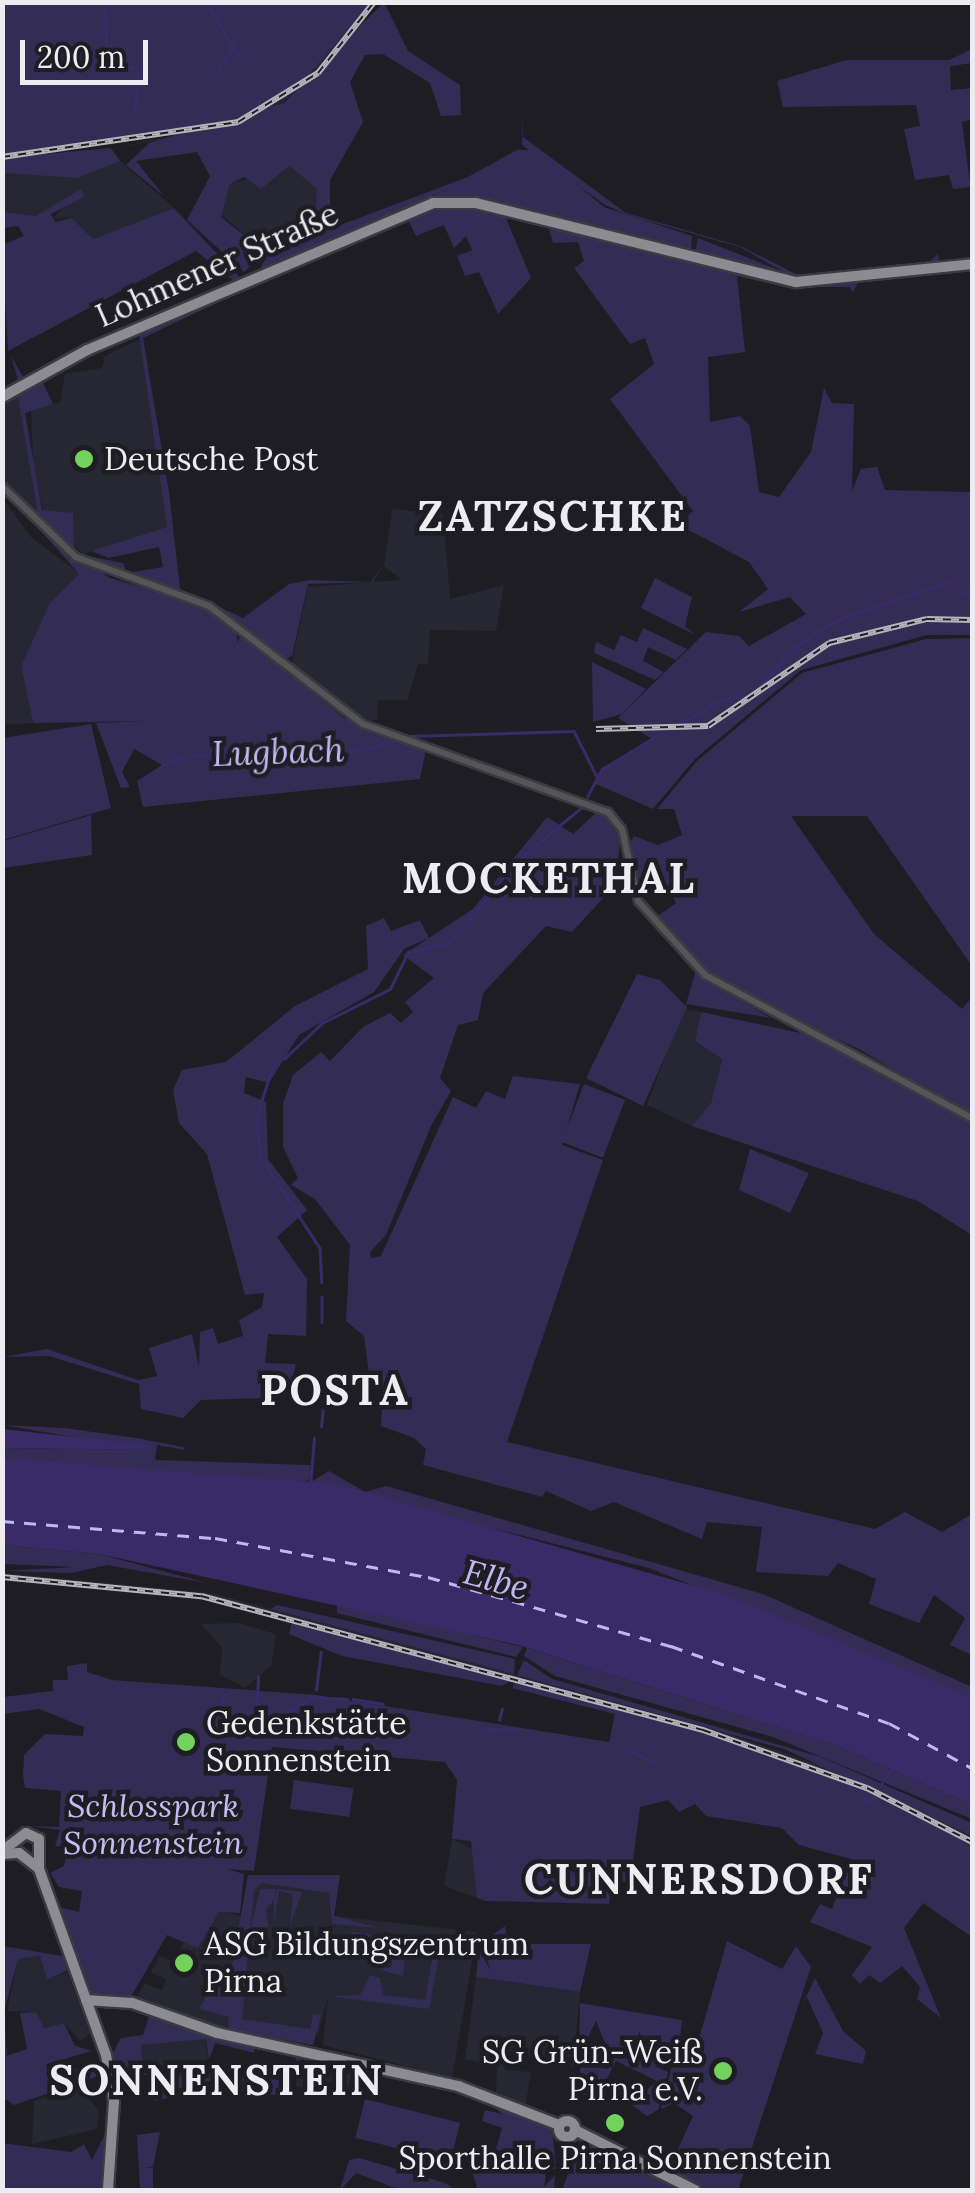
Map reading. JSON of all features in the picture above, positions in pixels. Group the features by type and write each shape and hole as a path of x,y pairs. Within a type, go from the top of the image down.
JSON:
{"main road":[{"name":"Lohmener Straße","path":"2,396 402,211 460,200 791,282 924,273 972,264"},
{"path":"3,1853 31,1854"},
{"path":"3,1853 31,1854"},
{"path":"31,1854 106,2059"},
{"path":"87,2008 123,2002 216,2034 458,2086 559,2126 563,2136 574,2132 599,2142 695,2190"},
{"path":"87,2008 123,2002"},
{"path":"97,2030 106,2007"},
{"path":"87,2008 106,2059 108,2190"}],"street":[{"path":"2,486 76,557 210,606 363,724 608,812 622,830 646,912 717,985 972,1118"}],"shaded area":[{"path":"376,3 357,32 318,76 270,111 211,132 113,148 208,129 280,101"},
{"path":"120,161 174,208 93,239 72,218 52,219 66,205 36,216 3,212 2,173 81,172"},
{"path":"289,166 317,189 313,233 262,249 221,215 230,184"},
{"path":"140,339 168,527 83,554 43,510 38,486 38,515 3,480 2,401 17,390 33,459 31,405 60,403 65,374 102,368 105,356"},
{"path":"3,499 31,537 80,574 21,666 33,723 3,725"},
{"path":"392,509 443,514 450,599 504,585 496,631 430,630 428,664 418,664 407,700 378,700 377,720 364,721 293,670 293,656 308,587 402,580 384,566"},
{"path":"683,1009 701,1012 695,1041 722,1058 711,1103 692,1126 647,1105"},
{"path":"3,1573 211,1593 703,1725 869,1782 972,1836 972,1844 867,1790 740,1742 210,1600"},
{"path":"238,1623 276,1634 271,1666 245,1688 220,1675 222,1648 201,1624"},
{"path":"452,1839 476,1851 477,1898 444,1886"},
{"path":"251,1875 340,1875 334,1916 477,1932 452,2078 323,2045 328,1996 318,2034 229,2022 227,2030 136,2000 144,1983 162,1990 166,1979 151,1972 160,1956 173,1962 184,1942 199,1947 219,1911 242,1917 240,1938 228,1989 200,2009 230,2016"},
{"path":"40,1956 47,1980 67,1972 90,2034 80,2041 64,2023 44,2028 35,2012 7,2011 18,1959"},
{"path":"476,1977 580,1992 573,2067 502,2049 505,2070 531,2072 525,2107 496,2093 497,2064 465,2060"},
{"path":"190,2036 206,2038 209,2075 159,2080 159,2070 170,2069 143,2068 140,2045"},
{"path":"301,2062 352,2074 346,2098 295,2086"},
{"path":"80,2086 99,2111 97,2129 32,2144 34,2101"}],"green space":[{"path":"384,2 408,51 460,85 461,115 441,116 430,83 383,54 365,55 350,82 363,122 330,180 330,229 476,174 469,179 257,275 269,252 313,233 317,189 289,166 261,189 244,177 230,184 221,217 265,252 244,272 187,220 210,176 197,152 136,161 164,196 126,165 149,143 284,103"},
{"path":"2,3 372,3 297,88 238,120 3,155"},
{"path":"972,49 972,63 950,66 951,90 972,88 972,119 962,122 972,199 970,187 953,189 949,175 915,180 904,129 920,126 916,105 783,107 777,81 846,60 949,60"},
{"path":"523,112 523,137 626,213 740,246 804,278 922,268 938,254 940,268 805,280 695,252 698,238 786,273 740,247 641,219 605,205 522,145"},
{"path":"111,148 120,161 77,178 3,173 3,158"},
{"path":"517,150 535,150 604,207 692,236 691,252 504,207 426,200"},
{"path":"81,189 84,197 51,214 55,222 72,218 93,239 174,208 241,279 238,284 18,380 11,356 23,377 234,281 196,251 8,351 2,245 24,236 18,226 3,228 3,212 36,216"},
{"path":"447,203 503,211 531,278 498,314 479,272 465,276 457,256 472,250 466,236 454,248 444,225 416,236 406,215"},
{"path":"547,222 798,285 858,283 853,292 849,287 785,287 737,276 745,352 708,357 710,422 740,416 750,426 759,492 779,497 811,452 824,388 832,403 854,404 852,491 861,469 877,467 885,490 972,492 972,635 927,635 801,670 695,759 653,809 596,784 595,775 652,739 618,718 706,632 739,636 749,646 806,614 790,597 739,612 768,589 749,562 679,525 693,511 610,399 654,364 645,338 630,344 574,268 584,261 578,242 553,243"},
{"path":"258,283 143,338 169,492 180,589 243,618 289,584 310,580 371,582 382,566 373,582 308,584 292,656 280,662 209,604 114,575 83,555 123,563 127,573 163,567 159,547 109,558 91,551 167,527 139,334"},
{"path":"42,381 53,404 25,413 42,510 73,513 74,549 38,515 17,390"},
{"path":"42,532 110,578 201,604 236,630 237,642 242,635 344,718 426,749 420,779 143,807 137,781 162,765 134,749 122,772 130,787 121,788 96,723 146,721 33,723 21,666 50,603 79,574"},
{"path":"655,578 692,597 685,626 695,635 641,608"},
{"path":"643,628 687,649 676,660 648,647 643,661 664,672 655,680 594,653 596,642 614,650 621,635 637,642"},
{"path":"972,638 972,966 867,816 791,816 874,934 962,1009 972,997 972,1116 857,1048 736,995 697,965 658,916 676,903 655,864 641,873 658,892 633,873 628,845 634,836 658,845 682,835 674,809 657,809 697,761 802,673 926,639"},
{"path":"592,662 646,689 622,714 593,722"},
{"path":"91,724 111,808 3,840 3,738"},
{"path":"599,810 621,836 615,885 572,932 546,926 483,993 478,1020 458,1025 440,1078 451,1091 431,1126 386,1235 370,1252 371,1258 381,1256 453,1097 476,1108 486,1091 505,1099 513,1076 580,1084 562,1145 603,1160 507,1442 875,1529 905,1512 942,1532 972,1514 972,1655 950,1645 965,1618 934,1595 919,1623 869,1604 876,1579 838,1563 828,1576 756,1572 762,1527 707,1522 702,1539 614,1502 591,1511 546,1491 542,1497 423,1465 426,1449 414,1438 381,1426 383,1389 369,1374 364,1336 346,1321 350,1245 315,1199 291,1185 298,1178 283,1147 283,1104 293,1075 321,1052 330,1061 363,1027 390,1013 401,1023 413,1012 405,1002 434,978 403,955 473,909 547,817 573,834"},
{"path":"91,815 92,855 3,868 3,841"},
{"path":"384,918 391,931 420,920 429,938 404,949 374,992 299,1035 269,1083 246,1077 244,1093 266,1102 268,1159 307,1210 277,1237 307,1279 306,1336 268,1334 265,1363 296,1364 290,1386 267,1398 201,1400 183,1418 141,1409 139,1384 49,1356 3,1357 47,1349 138,1380 157,1376 149,1348 192,1334 199,1367 200,1332 213,1328 218,1344 243,1336 239,1320 262,1307 264,1293 245,1295 207,1154 179,1123 173,1090 182,1070 226,1062 295,1006 368,969 366,926"},
{"path":"696,970 717,987 771,1018 686,1004"},
{"path":"637,974 660,980 687,1007 643,1106 586,1078"},
{"path":"701,1012 834,1040 972,1120 972,1235 918,1201 692,1126 711,1103 722,1059 695,1041"},
{"path":"584,1084 625,1100 603,1158 562,1142"},
{"path":"750,1149 809,1173 790,1213 739,1190"},
{"path":"3,1425 64,1428 136,1438 185,1450 157,1445 155,1460 310,1465 311,1474 308,1481 248,1481 3,1458 3,1448 149,1450"},
{"path":"329,1471 365,1492 386,1486 763,1594 972,1687 972,1697 649,1568 311,1482"},
{"path":"3,1545 99,1554 207,1583 107,1565 71,1573 3,1571 75,1567 3,1564"},
{"path":"277,1605 515,1659 514,1674 271,1609"},
{"path":"337,1605 523,1647 516,1657 337,1613"},
{"path":"292,1622 512,1680 502,1686 342,1656 289,1634"},
{"path":"527,1648 840,1747 972,1805 972,1819 773,1737 555,1676 524,1656"},
{"path":"524,1660 552,1679 821,1757 972,1823 972,1836 784,1749 517,1675"},
{"name":"Schlosspark Sonnenstein","path":"87,1663 87,1672 112,1680 316,1695 609,1742 615,1714 512,1688 516,1681 740,1742 867,1790 972,1844 972,1937 923,1903 904,1928 941,2018 917,1999 920,1987 902,1966 880,1983 869,1975 860,1984 852,1975 872,1947 810,1922 820,1904 832,1909 851,1859 799,1845 782,1828 706,1816 695,1804 679,1812 668,1800 640,1807 630,1882 612,1881 609,1904 485,1901 477,1898 471,1841 452,1839 457,1780 445,1762 272,1747 254,1871 228,1869 244,1874 240,1913 219,1912 198,1948 167,1935 130,1998 89,1996 58,1907 79,1912 82,1891 59,1887 50,1873 64,1866 68,1847 55,1846 60,1830 30,1826 59,1827 61,1791 25,1788 23,1775 24,1755 45,1734 83,1736 84,1727 39,1709 3,1714 3,1697 53,1691 53,1680 68,1680 67,1666"},
{"path":"294,1780 353,1788 349,1817 290,1809"},
{"path":"248,1875 340,1875 334,1916 379,1928 332,1924 329,1893 262,1883 254,1890 242,2019 310,2029 313,2014 321,2015 313,2045 228,2030 229,2017 199,2009 212,1985 228,1988"},
{"path":"260,1889 276,1889 275,1900 277,1889 302,1892 290,1926 293,1894 279,1891 274,1923 274,1900 266,1909 269,1930 251,1928"},
{"path":"505,1926 508,1944 591,1944 580,1992 476,1977 479,1950 491,1971 481,1943"},
{"path":"352,1932 407,1940 403,1976 377,1969 391,1968 393,1954 350,1941"},
{"path":"448,1937 475,1946 440,1950 429,2009 329,1996 360,1995 370,1975 380,1978 383,1995 425,2000 433,1954"},
{"name":"SG Grün-Weiß Pirna e.V.","path":"727,1941 782,1969 796,1946 811,1967 738,2190 700,2190 668,2171 693,2116 674,2103 661,2109 673,2062 654,2066 668,2072 658,2110 647,2116 631,2104 657,2081 616,2061 604,2084 594,2080 587,2096 578,2094 581,2065 608,2069 612,2060 596,2021 579,2055 580,2003 682,2020 680,2038 698,2042"},
{"path":"3,1946 62,1956 68,1970 47,1980 40,1956 18,1959 4,2012 7,2056 27,2049 20,2013 36,2012 44,2028 64,2023 75,2046 92,2051 46,2064 49,2076 96,2063 99,2076 14,2105 3,2097"},
{"path":"815,1978 843,2031 866,2051 863,2064 815,2054 823,2033 807,1997 798,2015"},
{"path":"150,2013 255,2046 254,2053 215,2043 209,2060 206,2039 141,2045 143,2068 173,2067 159,2070 160,2079 209,2075 211,2065 291,2083 296,2058 303,2052 291,2089 275,2095 212,2088 154,2101 154,2074 116,2078 110,2058 121,2038 143,2035"},
{"path":"365,2099 460,2123 450,2162 355,2138"},
{"path":"488,2102 552,2128 556,2169 547,2169 544,2187 555,2175 554,2190 478,2190 471,2168 489,2172 502,2128 482,2121 485,2110 502,2114"},
{"path":"107,2130 105,2190 3,2190 2,2143 71,2152 84,2144 92,2160"},
{"path":"160,2132 153,2167 143,2168 153,2168 153,2190 140,2190 137,2135"},
{"path":"580,2141 623,2156 687,2190 562,2190"},
{"path":"359,2158 445,2183 456,2190 400,2190 356,2173 340,2190 349,2160"}],"water":[{"path":"2,1429 148,1445 149,1450 3,1448"},
{"name":"Elbe","path":"3,1458 338,1484 726,1595 972,1697 972,1805 840,1747 518,1645 99,1554 3,1545"}],"waterway":[{"path":"105,2 107,51 121,47 124,67 139,68 135,112"},
{"path":"208,5 233,48 219,70"},
{"path":"229,39 240,56"},
{"path":"673,727 726,698 752,696 791,650 835,621 955,579 965,594 972,587"},
{"name":"Lugbach","path":"408,736 574,731 596,775"},
{"path":"587,797 602,769 660,734"},
{"name":"Lugbach","path":"162,765 192,755 324,758 395,741"},
{"path":"284,1059 322,1023 390,989 408,952 448,943 523,856 582,807"},
{"path":"273,1067 257,1116 260,1156 320,1248 322,1282"},
{"path":"322,1297 322,1322"},
{"path":"321,1427 326,1375"},
{"path":"310,1485 314,1438"},
{"path":"316,1690 321,1652"},
{"path":"255,1741 258,1677"},
{"path":"222,1711 223,1695"},
{"path":"288,1713 311,1697 347,1699"},
{"path":"353,1699 383,1704"},
{"path":"362,1712 365,1704"},
{"path":"499,1720 502,1709"},
{"path":"357,1715 361,1710"},
{"path":"490,1733 494,1729"},
{"path":"486,1730 520,1730"},
{"path":"632,1746 626,1750 653,1761"},
{"path":"884,1780 892,1769"},
{"path":"865,1802 874,1798"}],"ferry route":[{"path":"2,1521 215,1538 428,1577 671,1646 889,1723 972,1768"}],"railway":[{"path":"2,157 238,122 318,73 374,2"},
{"path":"596,729 708,726 829,643 927,619 972,620"},
{"path":"2,1577 201,1596 703,1730 867,1788 972,1842"}],"place":[{"name":"Deutsche Post","path":"84,459"},
{"name":"Gedenkstätte Sonnenstein","path":"186,1742"},
{"name":"ASG Bildungszentrum Pirna","path":"184,1963"},
{"name":"SG Grün-Weiß Pirna e.V.","path":"723,2071"},
{"name":"Sporthalle Pirna Sonnenstein","path":"615,2123"}],"district":[{"name":"ZATZSCHKE","path":"553,516"},
{"name":"MOCKETHAL","path":"549,878"},
{"name":"POSTA","path":"335,1390"},
{"name":"CUNNERSDORF","path":"699,1879"},
{"name":"SONNENSTEIN","path":"217,2080"}]}
